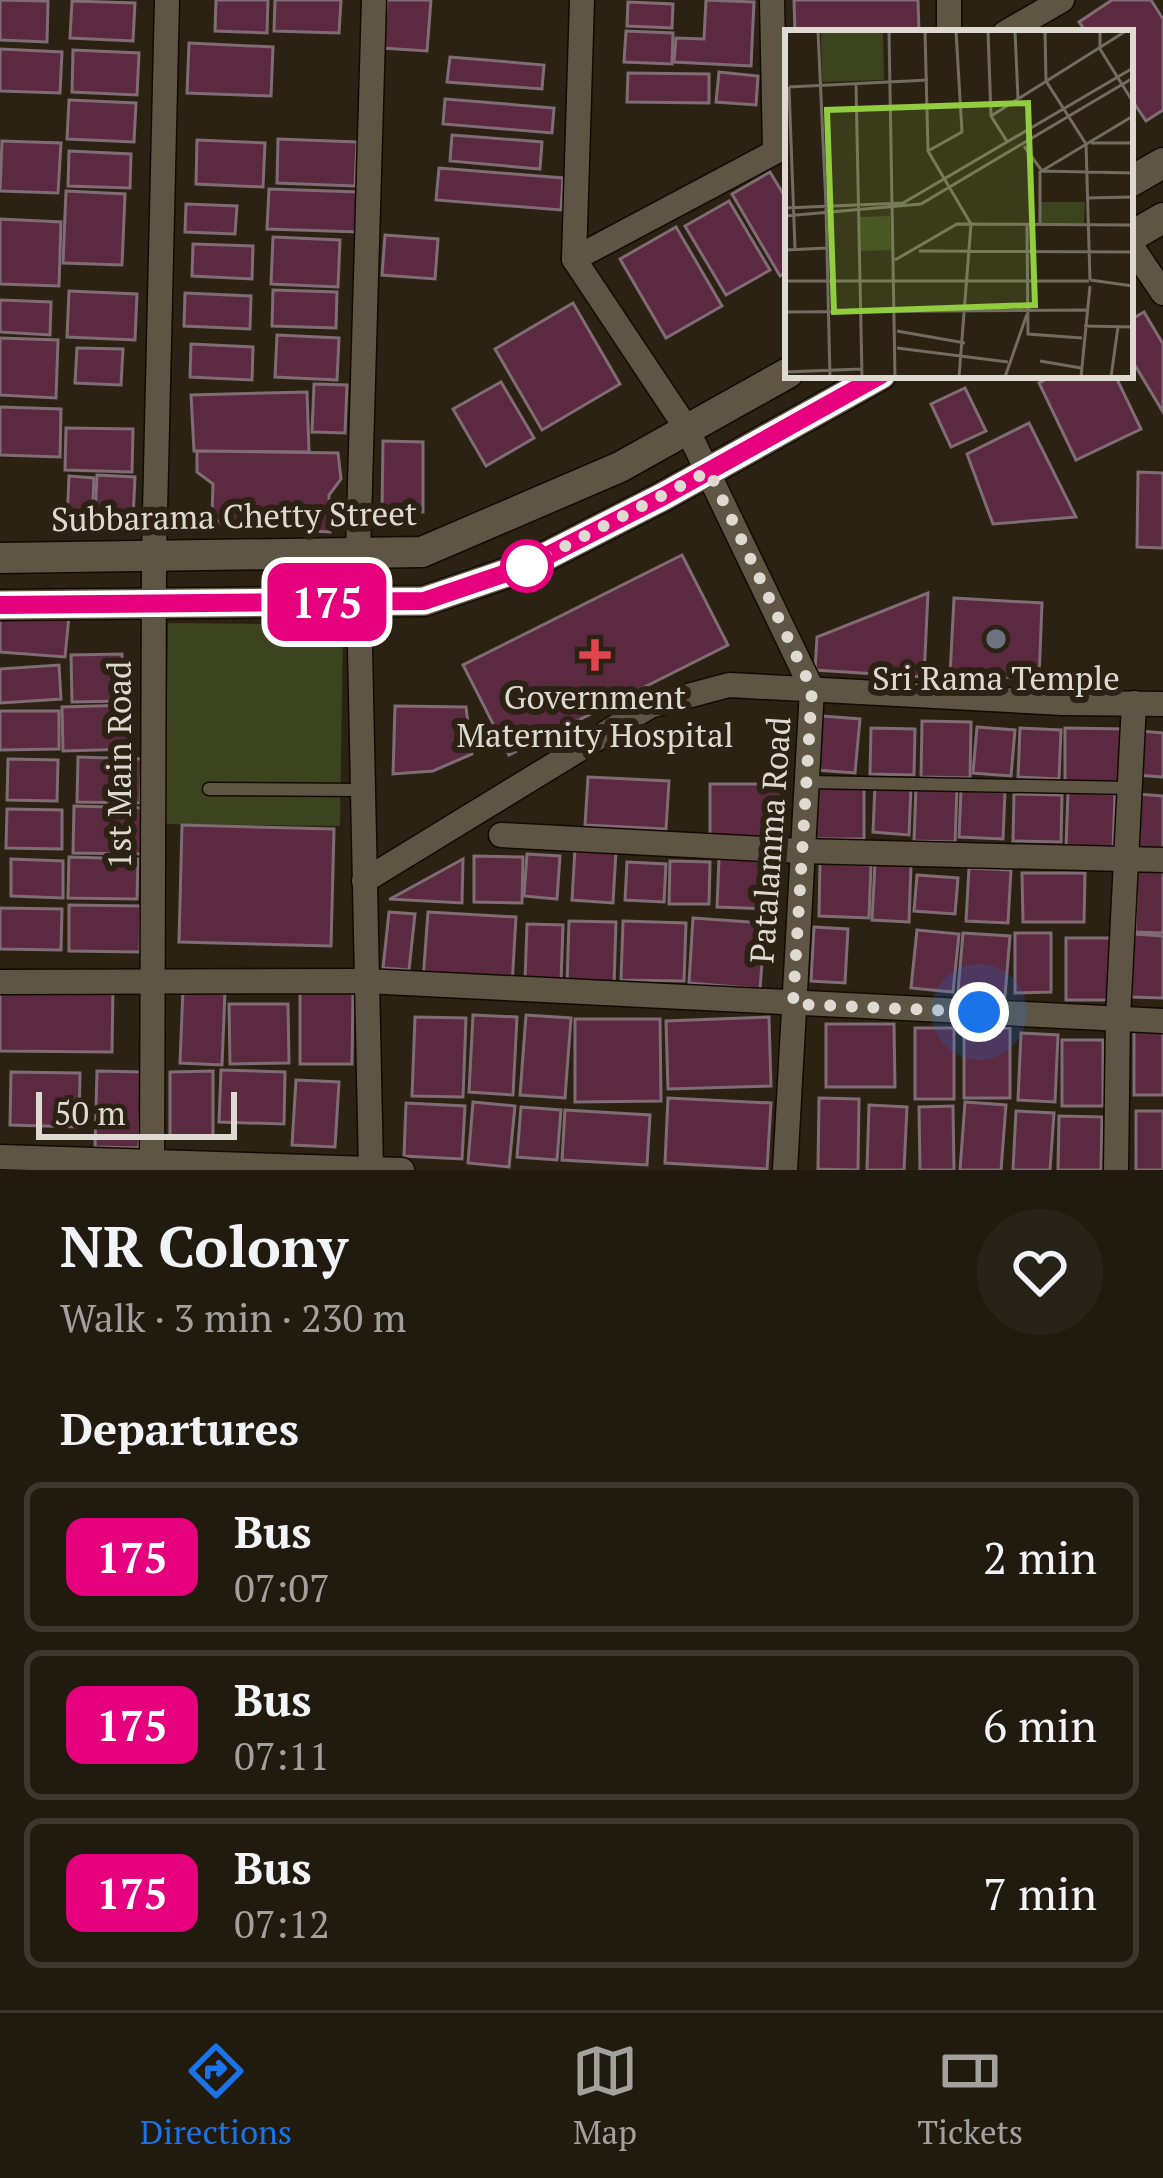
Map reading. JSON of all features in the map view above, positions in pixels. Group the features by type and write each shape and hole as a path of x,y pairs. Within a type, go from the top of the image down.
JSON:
{"main road":[{"path":"1133,180 1163,163"},
{"path":"1133,238 1163,218"},
{"name":"Subbarama Chetty Street","path":"0,558 422,552 620,466 785,375"},
{"path":"0,605 424,601 527,566 876,378"}],"street":[{"name":"1st Main Road","path":"152,1165 153,604 167,0"},
{"path":"371,1169 358,553 374,0"},
{"path":"582,0 574,259 775,152 772,0"},
{"path":"1010,30 1062,0"},
{"path":"1133,245 1163,293"},
{"name":"Patalamma Road","path":"574,259 687,429 812,689 785,1170"},
{"path":"364,881 650,706 729,686 1163,704"},
{"path":"1116,1170 1118,1018 1134,703"},
{"path":"501,835 802,850 1163,860"},
{"path":"0,982 366,981 1163,1022"},
{"path":"0,1157 402,1170"}],"lane":[{"path":"809,782 1130,788"},
{"path":"209,789 362,790"}],"green space":[{"path":"168,623 343,625 340,826 165,824"}],"building":[{"path":"0,0 48,1 47,42 0,40"},
{"path":"216,0 268,0 267,33 215,31"},
{"path":"275,0 341,0 339,33 274,31"},
{"path":"387,0 431,0 427,51 382,48"},
{"path":"706,0 754,2 751,66 674,62 676,38 704,39"},
{"path":"794,0 918,0 919,30 795,30"},
{"path":"1112,0 1151,0 1163,19 1163,110 1146,121 1133,102 1133,30 1085,30 1079,22"},
{"path":"72,1 135,3 133,41 70,38"},
{"path":"628,2 673,4 672,28 627,26"},
{"path":"626,31 673,33 672,64 624,62"},
{"path":"189,43 273,47 271,96 187,93"},
{"path":"0,49 62,52 60,93 0,91"},
{"path":"73,50 139,53 137,95 72,92"},
{"path":"450,57 544,65 542,89 447,82"},
{"path":"719,72 758,76 756,105 716,102"},
{"path":"628,73 709,74 709,103 627,102"},
{"path":"445,99 554,108 552,133 443,124"},
{"path":"69,100 136,103 134,142 67,139"},
{"path":"452,135 542,142 540,169 450,161"},
{"path":"278,139 357,142 355,186 277,183"},
{"path":"197,140 265,143 263,187 196,184"},
{"path":"2,141 61,143 58,193 0,191"},
{"path":"69,151 131,154 130,188 68,186"},
{"path":"439,168 563,178 561,210 436,200"},
{"path":"770,172 785,197 785,273 780,276 732,194"},
{"path":"269,189 359,192 358,232 267,229"},
{"path":"66,191 125,194 122,265 63,263"},
{"path":"729,201 770,270 726,295 685,226"},
{"path":"186,204 237,206 235,234 185,232"},
{"path":"0,219 61,222 59,286 0,284"},
{"path":"676,227 722,306 666,338 620,259"},
{"path":"385,235 438,239 435,279 382,275"},
{"path":"273,237 340,240 338,287 271,284"},
{"path":"193,244 253,246 252,279 192,276"},
{"path":"273,290 337,292 336,328 272,326"},
{"path":"69,291 137,294 135,340 67,337"},
{"path":"185,293 251,296 250,329 184,326"},
{"path":"0,300 51,302 50,335 0,332"},
{"path":"573,303 620,384 542,430 495,349"},
{"path":"1144,312 1163,344 1163,412 1133,362 1133,318"},
{"path":"277,335 339,338 337,380 275,377"},
{"path":"0,338 58,340 56,398 0,395"},
{"path":"191,344 253,347 252,380 190,377"},
{"path":"77,348 123,349 121,385 75,383"},
{"path":"1049,378 1116,378 1141,429 1076,460 1039,383"},
{"path":"501,382 534,438 486,466 453,409"},
{"path":"314,384 347,385 345,433 312,432"},
{"path":"965,388 986,431 951,447 931,404"},
{"path":"307,392 309,452 194,451 191,395"},
{"path":"0,407 61,409 60,457 0,455"},
{"path":"1029,423 1076,517 993,524 967,454"},
{"path":"66,428 133,429 132,472 65,470"},
{"path":"383,441 423,442 423,512 382,512"},
{"path":"197,451 338,453 341,479 329,495 330,532 224,527 212,516 213,484 197,472"},
{"path":"1138,472 1163,473 1163,548 1137,547"},
{"path":"97,475 135,477 133,521 95,519"},
{"path":"69,476 94,478 92,523 67,522"},
{"name":"Government Maternity Hospital","path":"682,555 728,645 509,755 463,665"},
{"path":"928,593 924,677 815,670 817,637"},
{"name":"Sri Rama Temple","path":"954,598 1042,603 1039,679 950,675"},
{"path":"0,611 69,616 65,657 0,652"},
{"path":"122,654 123,701 72,702 71,655"},
{"path":"59,665 61,699 0,703 0,669"},
{"path":"130,705 132,749 63,751 62,707"},
{"path":"395,706 466,707 472,754 433,771 393,774"},
{"path":"0,711 59,711 59,749 0,750"},
{"path":"822,716 860,719 855,773 817,770"},
{"path":"922,721 971,722 970,778 921,777"},
{"path":"977,727 1015,730 1011,776 973,773"},
{"path":"871,728 915,729 914,775 870,774"},
{"path":"1020,728 1061,730 1059,779 1018,777"},
{"path":"1065,728 1126,729 1125,782 1065,782"},
{"path":"1141,731 1163,733 1163,777 1136,775"},
{"path":"78,757 142,759 140,803 77,802"},
{"path":"8,759 58,760 57,801 7,800"},
{"path":"588,777 669,781 666,829 585,825"},
{"path":"710,784 785,784 785,838 710,838"},
{"path":"875,785 911,787 909,835 873,832"},
{"path":"816,786 864,787 864,839 815,839"},
{"path":"916,787 957,788 955,842 914,841"},
{"path":"961,790 1005,792 1003,839 959,837"},
{"path":"1068,792 1115,794 1113,849 1066,847"},
{"path":"1014,794 1062,795 1061,842 1013,841"},
{"path":"1137,794 1163,796 1163,857 1133,855"},
{"path":"74,806 144,808 143,854 73,853"},
{"path":"7,809 62,810 62,849 6,848"},
{"path":"182,825 334,829 331,946 179,942"},
{"path":"575,849 616,851 613,903 572,900"},
{"path":"527,854 560,856 557,899 524,896"},
{"path":"474,856 523,857 522,903 474,902"},
{"path":"69,857 138,859 137,899 68,898"},
{"path":"719,858 770,861 768,909 717,907"},
{"path":"11,859 63,861 63,898 11,896"},
{"path":"463,859 462,903 389,899 390,899"},
{"path":"670,861 710,862 709,904 669,904"},
{"path":"627,862 666,864 664,902 625,900"},
{"path":"820,863 871,865 869,918 819,916"},
{"path":"875,863 911,865 909,922 872,920"},
{"path":"969,868 1011,870 1008,923 966,921"},
{"path":"1137,869 1163,870 1163,933 1135,932"},
{"path":"1022,873 1085,873 1084,922 1023,922"},
{"path":"917,875 958,878 955,914 914,911"},
{"path":"69,905 141,906 140,952 69,951"},
{"path":"0,908 62,909 61,950 0,949"},
{"path":"389,912 415,914 409,970 383,968"},
{"path":"428,912 516,917 512,986 423,980"},
{"path":"693,918 765,923 760,989 689,983"},
{"path":"569,921 616,922 614,986 567,984"},
{"path":"623,921 686,923 684,981 621,980"},
{"path":"527,924 563,925 561,982 525,981"},
{"path":"814,927 848,929 845,983 811,981"},
{"path":"917,930 959,934 953,992 911,988"},
{"path":"963,933 1010,936 1005,996 958,991"},
{"path":"1015,933 1051,933 1051,992 1015,993"},
{"path":"1134,934 1163,936 1163,998 1131,997"},
{"path":"1066,938 1111,938 1112,1000 1066,1000"},
{"path":"0,985 113,986 112,1052 0,1051"},
{"path":"183,989 225,991 222,1065 180,1063"},
{"path":"300,992 353,992 352,1064 300,1064"},
{"path":"229,1004 288,1004 289,1063 230,1064"},
{"path":"473,1015 517,1017 513,1095 469,1092"},
{"path":"526,1015 571,1018 565,1098 520,1095"},
{"path":"415,1017 466,1018 463,1097 412,1096"},
{"path":"769,1017 771,1086 668,1089 666,1021"},
{"path":"575,1019 660,1019 661,1101 575,1102"},
{"path":"826,1024 894,1024 895,1087 826,1087"},
{"path":"915,1028 954,1028 954,1099 915,1099"},
{"path":"964,1028 1010,1028 1010,1098 964,1098"},
{"path":"1134,1031 1163,1031 1163,1095 1134,1095"},
{"path":"1021,1033 1058,1035 1055,1102 1018,1100"},
{"path":"1062,1040 1103,1040 1103,1106 1062,1106"},
{"path":"221,1070 285,1072 284,1124 219,1122"},
{"path":"97,1071 142,1072 139,1148 95,1147"},
{"path":"213,1071 213,1136 170,1136 170,1072"},
{"path":"11,1072 80,1073 79,1127 10,1125"},
{"path":"296,1080 339,1082 335,1147 292,1145"},
{"path":"668,1098 771,1103 767,1169 665,1163"},
{"path":"819,1098 859,1099 858,1170 818,1169"},
{"path":"473,1102 515,1106 509,1167 468,1163"},
{"path":"965,1102 1006,1105 1001,1170 960,1170"},
{"path":"406,1103 465,1106 462,1159 404,1156"},
{"path":"869,1105 907,1107 904,1170 867,1170"},
{"path":"953,1106 954,1170 920,1170 919,1107"},
{"path":"521,1107 561,1110 557,1160 517,1157"},
{"path":"565,1110 650,1115 647,1165 562,1160"},
{"path":"1016,1111 1054,1113 1050,1170 1013,1170"},
{"path":"1136,1111 1163,1111 1163,1170 1136,1170"},
{"path":"1059,1116 1102,1117 1101,1170 1058,1170"}],"bus line":[{"name":"175","path":"0,605 424,601 527,566 876,378"}],"place":[{"name":"Sri Rama Temple","path":"996,639"},
{"name":"Government Maternity Hospital","path":"595,655"}],"route":[{"path":"527,566 709,471 812,689 793,1004 979,1012"}]}
